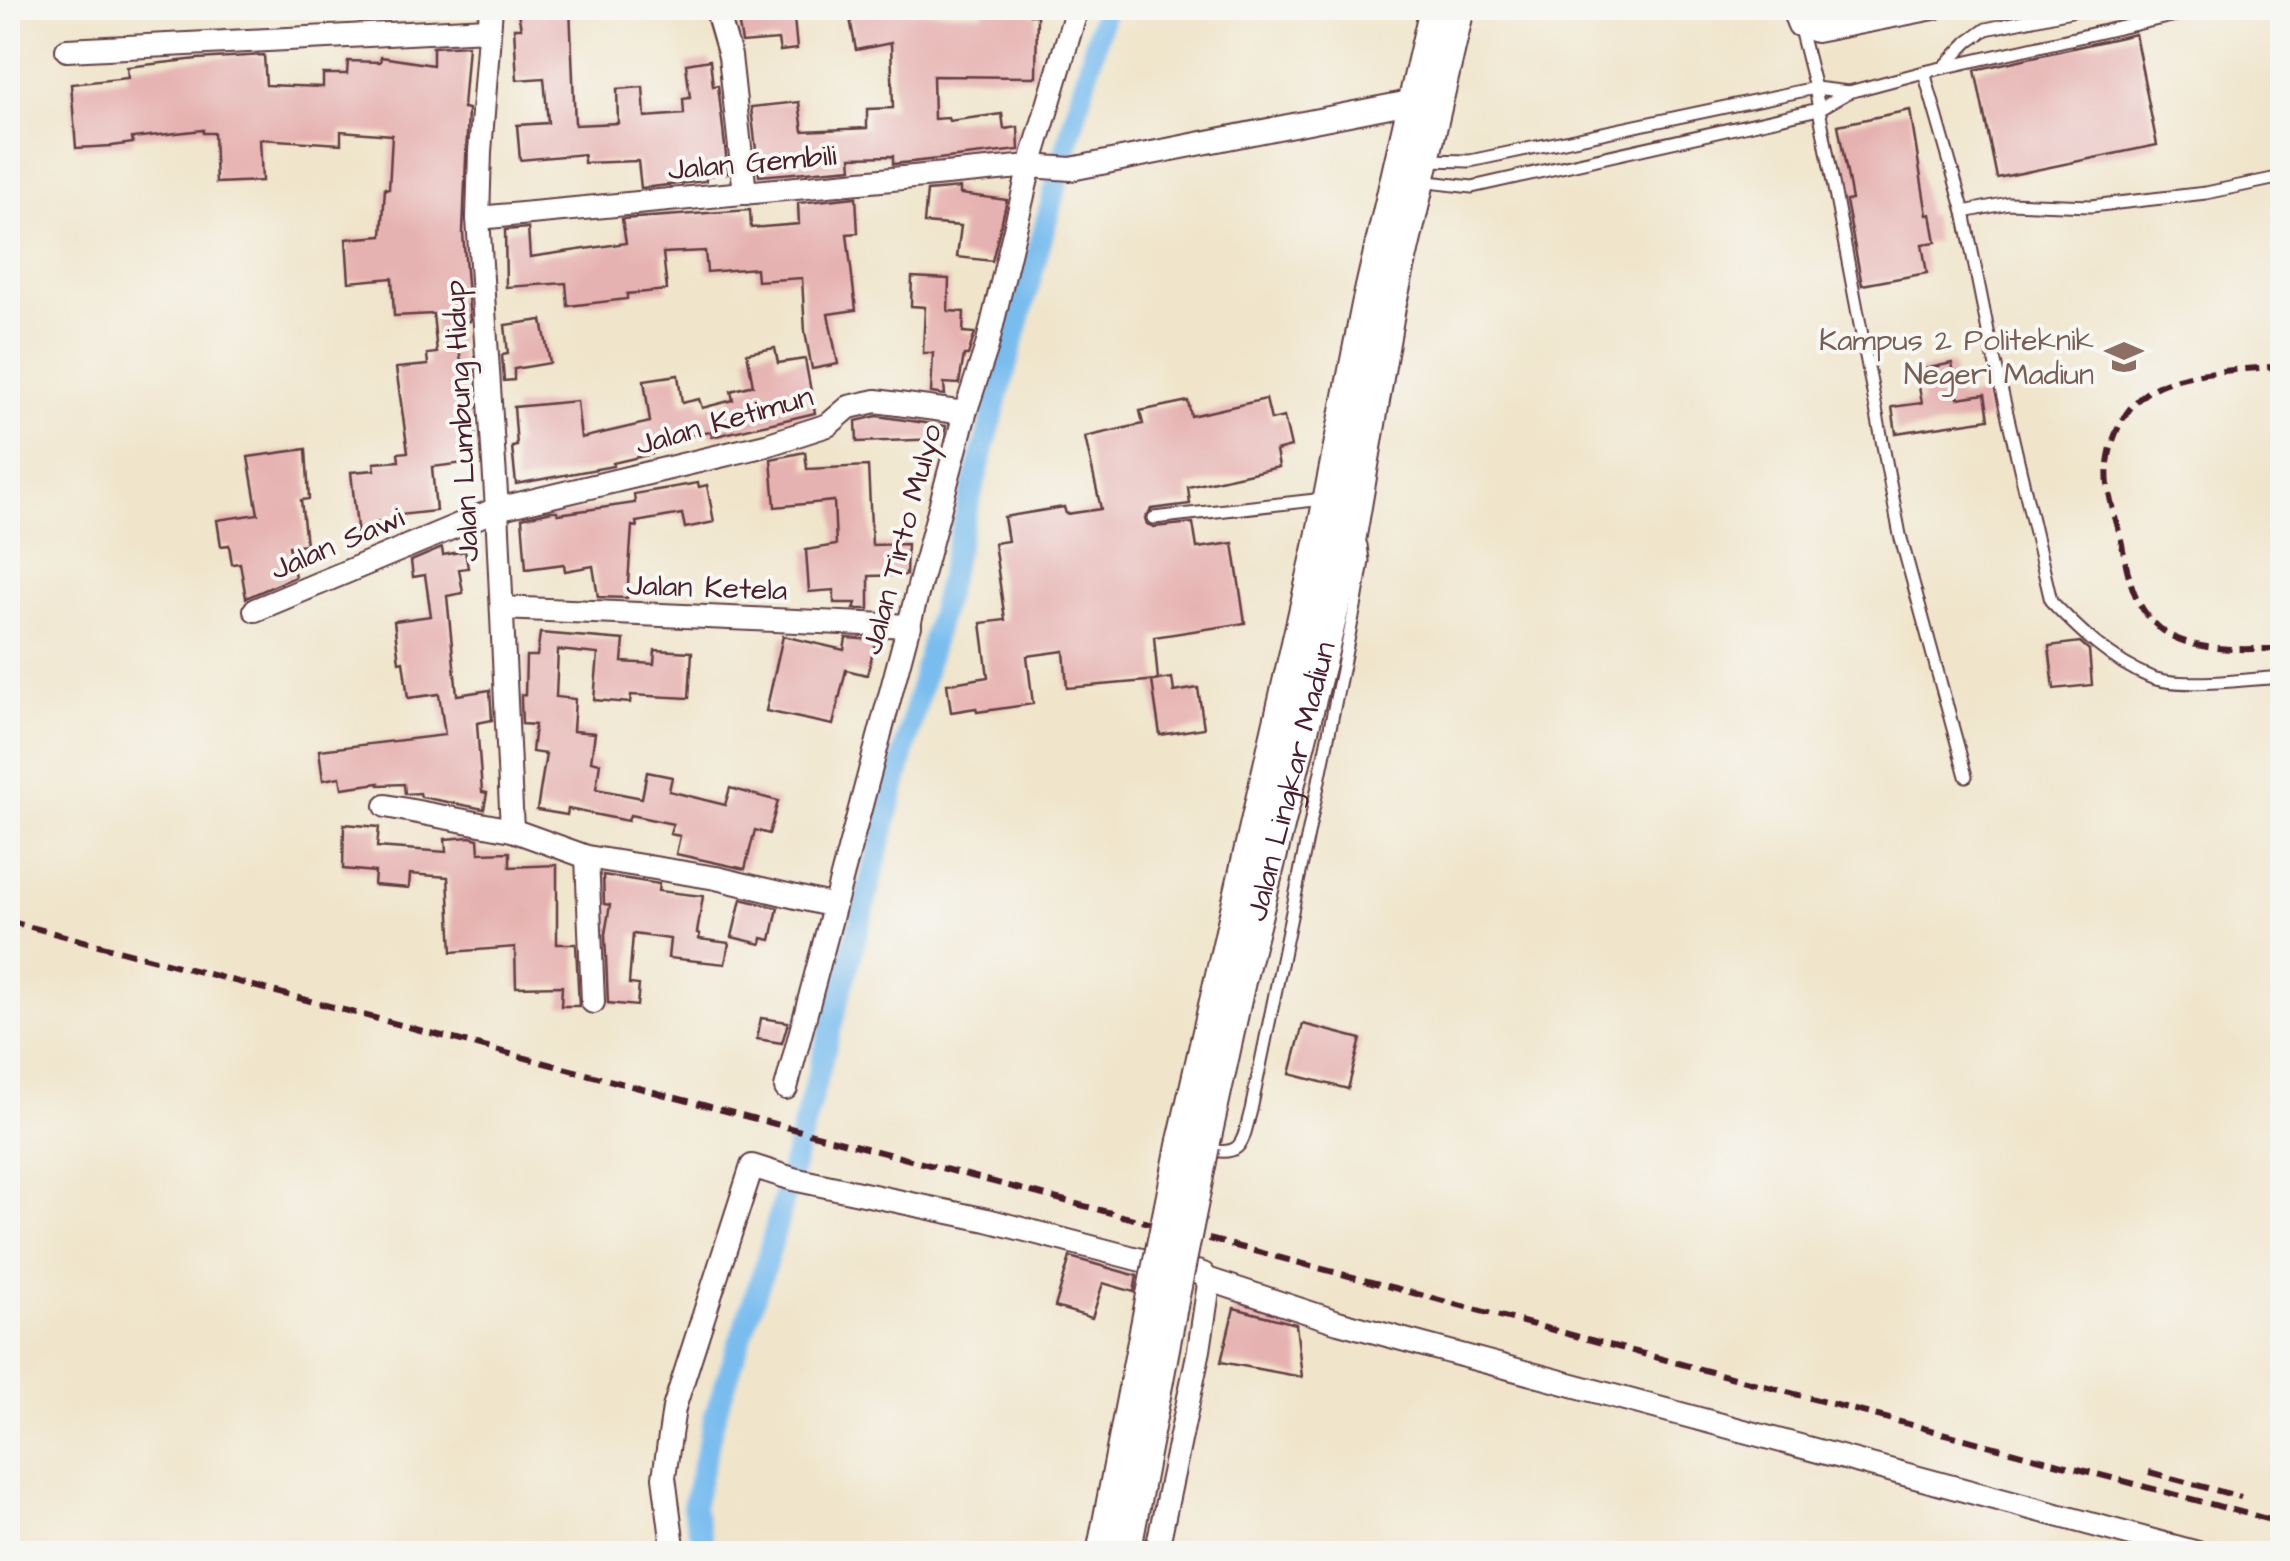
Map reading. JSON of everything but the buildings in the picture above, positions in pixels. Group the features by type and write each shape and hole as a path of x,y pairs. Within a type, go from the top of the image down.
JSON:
{"main road":[{"name":"Jalan Lingkar Madiun","path":"1125,1554 1187,1229 1334,545 1366,305 1435,8"},
{"name":"Jalan Lingkar Madiun","path":"1337,506 1390,307 1459,8"},
{"name":"Jalan Lingkar Madiun","path":"1102,1554 1183,1140 1334,545"}],"street":[{"path":"716,8 730,56 745,194"},
{"name":"Jalan Tirto Mulyo","path":"786,1088 1077,8"},
{"path":"1795,16 1816,31 1934,8"},
{"path":"67,50 490,18"},
{"name":"Jalan Lumbung Hidup","path":"490,18 478,218 512,830"},
{"name":"Jalan Gembili","path":"478,218 1034,166 1071,169 1415,101"},
{"name":"Jalan Ketimun","path":"497,509 766,445 828,424 849,407 876,401 965,413"},
{"name":"Jalan Sawi","path":"256,610 497,509"},
{"name":"Jalan Ketela","path":"502,608 910,626"},
{"path":"386,806 512,830 587,857 716,878 834,906"},
{"path":"587,857 593,1002"},
{"path":"674,1554 664,1477 674,1408 752,1166 793,1179 986,1220 1202,1274 1207,1279 1357,1327 2202,1554"},
{"path":"1090,1554 1153,1263"},
{"path":"1156,1554 1199,1350 1207,1279"}],"lane":[{"path":"1944,66 1986,29 2085,8"},
{"path":"1422,170 1472,187 1819,109 1849,92 1944,66 2207,8"},
{"path":"1795,16 1815,88 1900,535 1966,776"},
{"path":"1924,72 1964,212 1990,341 2052,601 2112,656 2153,679 2204,682 2282,678"},
{"path":"1422,170 1815,88 1849,92"},
{"path":"1622,129 1626,152"},
{"path":"1964,212 2008,203 2091,206 2206,193 2282,176"},
{"path":"1337,506 1363,561 1251,1110 1242,1143 1235,1151 1224,1153 1197,1146 1177,1135 1307,539 1337,506"},
{"path":"1154,518 1337,506"}],"waterway":[{"path":"706,1554 693,1507 715,1415 767,1260 1105,8"}],"railway":[{"path":"2282,366 2195,375 2149,391 2122,420 2107,472 2131,585 2152,621 2165,632 2196,645 2282,649"},
{"path":"8,921 2282,1523"},
{"path":"2149,1472 2241,1497"}],"place":[{"name":"Kampus 2 Politeknik Negeri Madiun","path":"2124,357"}]}
